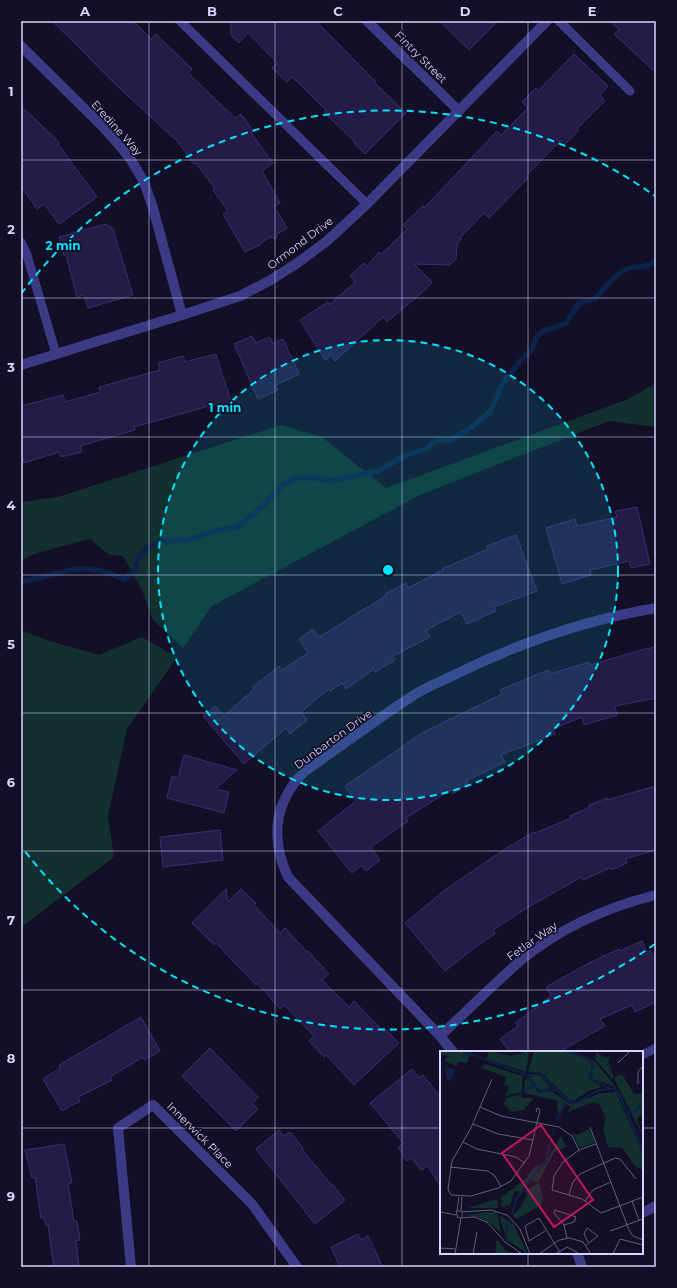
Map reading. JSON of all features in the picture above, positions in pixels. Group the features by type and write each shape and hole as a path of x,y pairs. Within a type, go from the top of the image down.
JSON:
{"street":[{"name":"Fintry Street","path":"367,21 458,111"},
{"name":"Ormond Drive","path":"21,365 240,296 269,281 296,264 327,241 366,204 547,21"},
{"name":"Eredine Way","path":"21,46 101,125 131,160 144,182 154,208 182,315"},
{"name":"Dunbarton Drive","path":"452,1051 440,1036 288,876 281,863 277,840 277,825 280,810 288,792 299,777 305,772 415,694 478,663 522,645 578,626 656,608"},
{"name":"Fetlar Way","path":"440,1036 521,961 546,942 580,923 609,910 656,895"},
{"name":"Innerwick Place","path":"131,1267 118,1128 153,1105 252,1204 297,1267"},
{"path":"643,1212 656,1206"},
{"path":"578,1254 582,1267"}],"lane":[{"path":"180,21 366,204"},
{"path":"559,21 630,91"},
{"path":"21,242 27,255 56,354"},
{"path":"643,1054 656,1048"}],"green space":[{"path":"656,383 656,427 609,421 422,494 212,606 183,648 153,620 142,590 123,556 108,554 90,539 37,553 21,560 21,502 58,497 281,425 322,437 386,488 628,399"},
{"path":"21,630 50,641 99,655 142,637 177,657 127,729 108,816 114,857 24,925 21,924"}],"building":[{"path":"52,21 133,21 151,39 156,34 192,69 188,73 235,118 241,114 253,131 251,133 273,163 262,171 280,203 274,206 287,228 277,234 276,239 270,237 260,245 245,252 223,214 228,211 213,190 215,189 196,163 194,164 178,142 114,83"},
{"path":"231,21 316,21 406,113 365,154 354,143 355,142 324,112 326,110 292,77 287,82 272,68 277,63 248,33 239,43 231,35"},
{"path":"440,21 498,21 469,50"},
{"path":"610,21 656,21 656,73 614,34 619,30"},
{"path":"574,54 608,86 600,95 605,101 577,129 579,130 564,145 560,141 526,176 528,178 489,218 484,213 460,238 461,239 457,244 456,259 450,265 414,264 432,282 425,290 387,322 383,317 335,361 332,355 325,360 300,320 328,302 329,305 355,282 350,276 364,263 367,266 379,252 381,254 387,249 407,229 403,225 423,206 424,208 497,131 501,135 528,108 522,102 536,88 538,91"},
{"path":"21,106 59,142 58,144 97,197 59,224 44,204 37,209 21,186"},
{"path":"106,224 113,229 133,295 88,308 84,295 77,297 66,255 64,256 59,237"},
{"path":"252,336 256,343 270,337 273,344 283,339 299,374 276,385 278,390 258,399 234,344"},
{"path":"216,354 233,408 219,412 216,404 134,427 135,430 80,446 82,452 61,457 59,452 24,463 21,453 21,406 63,395 65,402 100,392 99,387 160,370 158,363 183,356 185,362"},
{"path":"637,507 650,564 631,568 629,561 590,570 591,575 562,584 546,528 575,519 577,526 617,517 615,511"},
{"path":"516,535 537,591 494,607 496,611 467,624 461,612 426,630 430,637 393,656 395,660 375,672 374,669 346,689 342,683 330,691 329,689 301,712 307,720 290,734 286,728 244,764 203,716 215,706 224,716 254,689 253,687 279,666 282,670 308,653 299,639 313,629 319,637 386,596 385,594 406,583 408,588 443,570 442,569 488,549 487,546"},
{"path":"656,647 656,698 615,706 617,715 584,725 582,717 553,729 555,734 501,755 505,762 466,781 468,784 453,794 450,790 406,818 408,821 371,847 380,860 366,871 361,866 352,873 318,831 356,801 345,786 422,733 502,694 500,690 548,670 550,674 589,662 590,665"},
{"path":"184,755 237,770 215,789 229,792 224,813 167,798 172,776 178,778"},
{"path":"656,786 656,850 625,859 627,863 611,870 610,868 583,880 581,877 520,912 493,930 495,934 474,948 445,971 405,923 446,889 508,847 534,832 535,833 571,818 570,816 590,807 589,805 607,798 607,800"},
{"path":"220,830 223,860 163,867 160,837"},
{"path":"226,889 228,902 241,889 256,903 254,905 280,933 285,928 329,974 322,980 349,1007 354,1001 382,1030 384,1028 399,1043 354,1085 326,1055 324,1057 309,1041 314,1036 284,1005 280,1009 257,983 256,985 216,943 214,945 192,923"},
{"path":"642,941 647,952 650,950 656,964 656,1002 635,1012 632,1005 600,1019 605,1026 561,1051 509,1051 500,1039 518,1026 515,1023 551,996 546,987 587,964 619,949 620,951"},
{"path":"141,1017 160,1051 144,1060 143,1057 110,1077 112,1080 78,1097 80,1101 62,1111 43,1079 60,1068 59,1065"},
{"path":"210,1048 258,1097 252,1103 258,1109 236,1131 182,1076"},
{"path":"412,1069 419,1078 423,1075 440,1096 440,1186 428,1166 421,1170 412,1158 407,1161 398,1147 403,1143 370,1103"},
{"path":"279,1130 284,1136 290,1132 303,1148 302,1149 345,1200 315,1224 256,1149"},
{"path":"64,1144 72,1183 68,1184 74,1221 77,1221 80,1240 76,1241 79,1267 54,1267 48,1225 46,1225 44,1217 41,1218 35,1178 32,1178 25,1150"},
{"path":"358,1234 361,1240 368,1236 383,1267 340,1267 331,1247"}],"waterway":[{"path":"21,582 75,569 89,569 106,572 124,579 135,571 137,560 147,548 162,541 189,540 217,530 237,527 262,507 285,483 297,478 315,478 331,481 378,471 407,455 426,449 437,440 450,440 465,432 490,412 503,383 522,359 532,350 536,338 543,331 566,323 579,303 595,299 622,271 633,267 650,265 656,260"}]}
